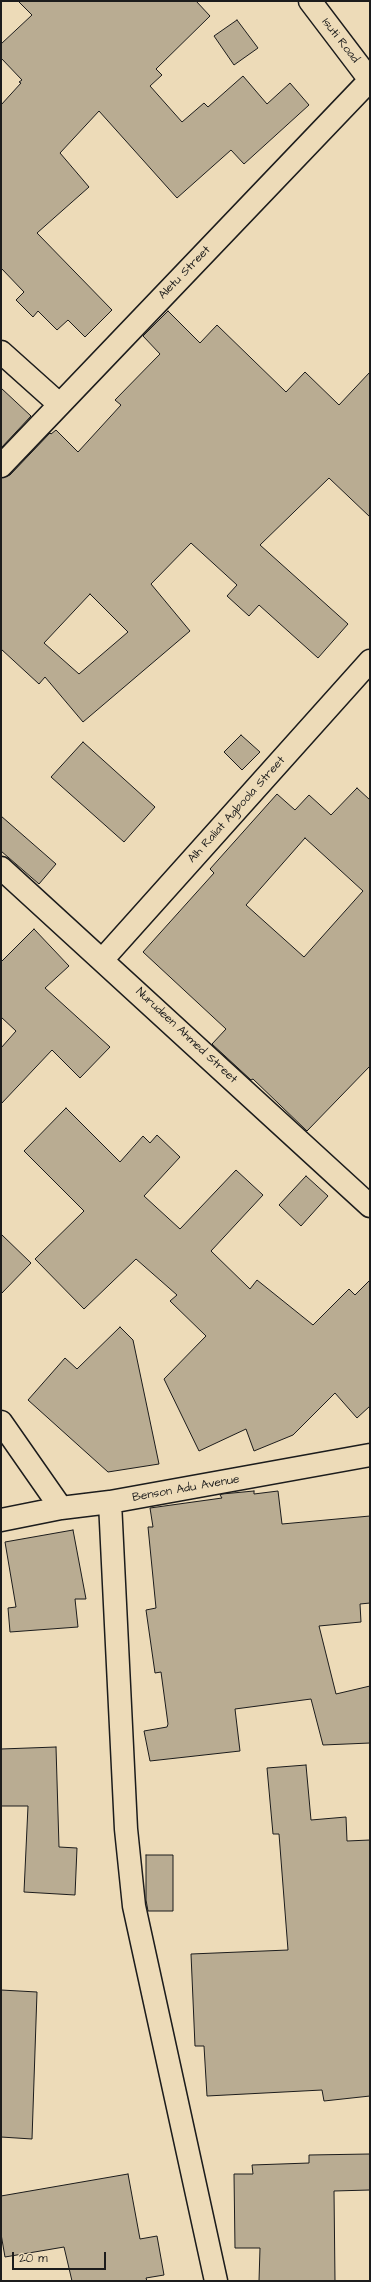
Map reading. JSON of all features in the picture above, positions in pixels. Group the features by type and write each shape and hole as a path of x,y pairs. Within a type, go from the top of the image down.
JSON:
{"street":[{"name":"Isuti Road","path":"310,1 370,80"},
{"name":"Aletu Street","path":"1,466 370,80"},
{"path":"1,352 59,404"},
{"name":"Alh Raliat Agboola Street","path":"103,959 370,661"},
{"name":"Nurudeen Ahmed Street","path":"1,868 103,959 370,1206"},
{"path":"1,1422 61,1508"},
{"name":"Benson Adu Avenue","path":"1,1520 61,1508 110,1502 370,1455"},
{"path":"110,1502 126,1829 134,1906 216,2281"}],"building":[{"path":"18,1 196,1 210,16 156,69 162,75 150,86 182,122 204,103 208,107 243,76 267,104 290,83 309,105 244,164 231,150 177,198 99,111 60,153 89,187 37,233 112,310 85,337 68,320 57,330 38,311 33,317 16,300 24,292 1,268 1,105 22,80 1,58 1,44 32,15"},
{"path":"237,20 258,48 234,65 214,36"},
{"path":"168,311 200,343 217,325 286,392 305,372 339,405 370,372 370,517 329,478 260,545 348,624 318,658 259,605 249,616 227,596 237,585 191,543 151,584 190,631 83,722 45,677 39,684 1,649 1,478 10,475 50,433 51,434 56,430 78,452 121,405 115,400 160,354 143,336","holes":["90,594 128,632 79,674 44,643"]},
{"path":"1,388 31,416 1,448"},
{"path":"241,735 260,752 242,770 224,752"},
{"path":"83,742 155,807 124,842 51,777"},
{"path":"357,788 370,800 370,1066 307,1131 253,1079 251,1080 212,1044 226,1029 143,952 214,873 210,869 277,794 295,810 309,795 331,815","holes":["305,838 363,891 304,957 246,905"]},
{"path":"1,816 56,864 39,884 1,851"},
{"path":"34,929 69,966 45,988 110,1047 80,1078 52,1050 1,1104 1,1048 16,1031 1,1017 1,962"},
{"path":"66,1108 120,1162 143,1136 150,1143 157,1135 180,1157 144,1196 180,1229 236,1170 263,1195 211,1251 250,1289 257,1280 313,1325 349,1289 355,1295 370,1280 370,1406 357,1418 335,1393 293,1435 254,1451 246,1429 199,1451 164,1379 206,1336 170,1301 177,1295 136,1259 84,1309 35,1259 84,1211 24,1151"},
{"path":"306,1176 328,1196 301,1226 279,1205"},
{"path":"1,1234 31,1263 1,1294"},
{"path":"120,1327 133,1340 159,1464 108,1472 28,1400 65,1358 77,1369"},
{"path":"254,1491 254,1494 278,1491 282,1524 370,1516 370,1603 360,1604 361,1622 319,1626 336,1694 370,1686 370,1743 323,1745 311,1699 235,1709 240,1751 150,1761 144,1731 167,1727 168,1724 161,1672 155,1673 146,1610 156,1608 148,1527 153,1527 150,1508 222,1498 220,1495 222,1494"},
{"path":"73,1530 86,1599 75,1599 78,1627 10,1632 8,1608 16,1607 5,1542"},
{"path":"56,1747 59,1847 77,1848 75,1895 24,1892 28,1806 1,1806 1,1749"},
{"path":"306,1765 311,1820 346,1817 347,1841 370,1840 370,2096 324,2101 322,2090 207,2096 204,2046 195,2046 191,1954 288,1950 279,1834 273,1834 267,1768"},
{"path":"146,1855 173,1855 173,1911 148,1911 146,1900"},
{"path":"1,1990 37,1992 32,2139 1,2137"},
{"path":"370,2154 370,2190 334,2191 335,2281 259,2281 260,2248 235,2248 234,2174 253,2174 252,2165 309,2163 309,2155"},
{"path":"128,2174 140,2239 157,2236 164,2275 146,2278 147,2281 72,2281 64,2247 5,2257 1,2234 1,2196"}]}
